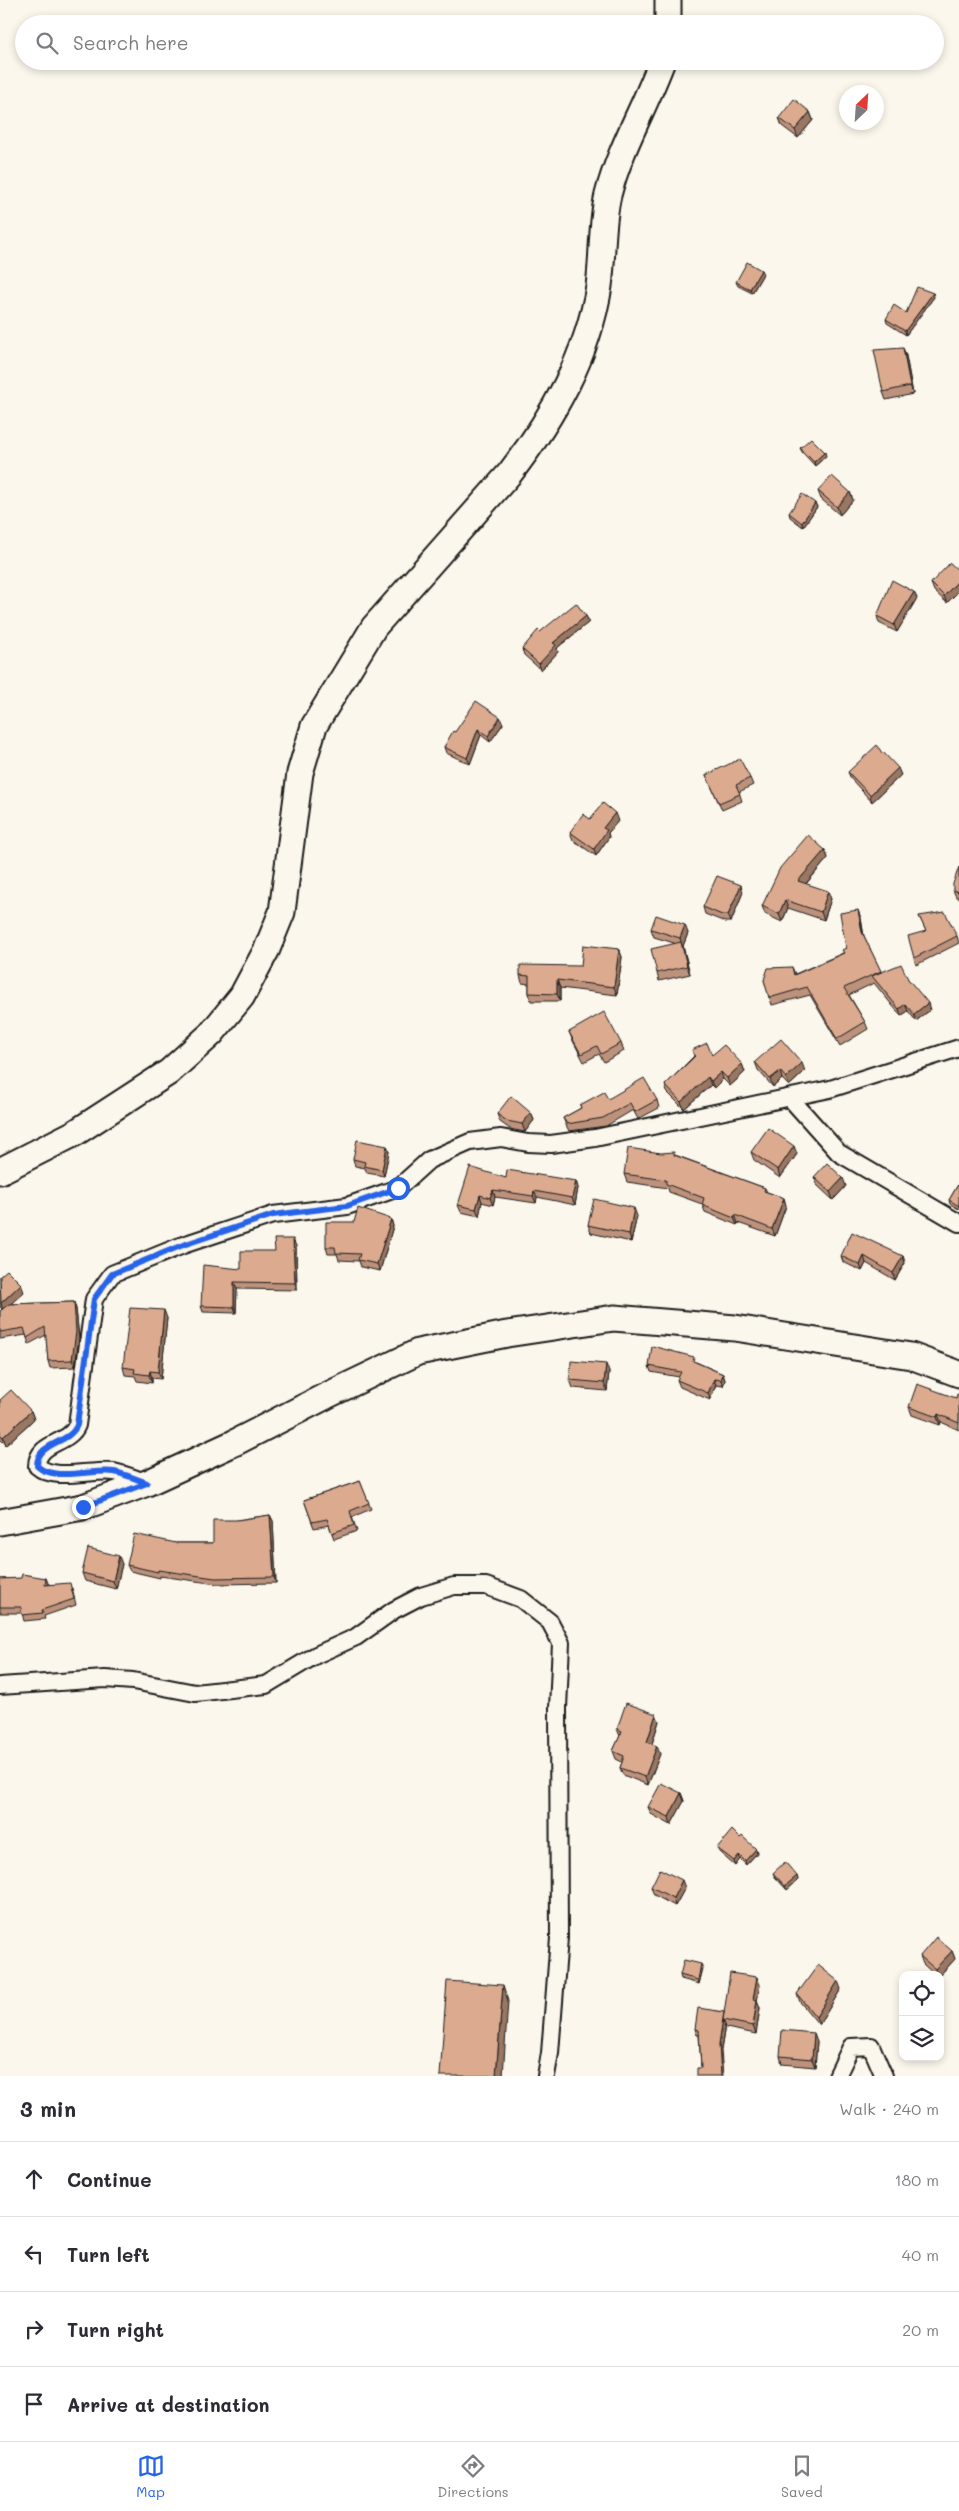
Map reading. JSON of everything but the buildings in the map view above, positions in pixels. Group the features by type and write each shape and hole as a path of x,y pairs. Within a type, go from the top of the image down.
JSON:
{"main road":[{"path":"668,0 668,15"},
{"path":"0,1171 75,1133 169,1072 211,1034 242,996 267,949 282,912 300,773 314,726 374,626 510,473 527,451 563,394 575,368 593,318 599,285 607,197 631,129 659,70"},
{"path":"0,1522 83,1507 147,1483 234,1443 418,1352 507,1334 614,1318 735,1328 911,1356 959,1374"}],"street":[{"path":"147,1483 112,1472 72,1474 43,1471 37,1466 37,1459 41,1452 70,1436 77,1425 94,1299 112,1274 183,1245 273,1215 347,1206 398,1188 429,1160 479,1140 506,1139 528,1144 550,1144 586,1139 790,1098 862,1080 959,1048"},
{"path":"790,1098 839,1153 959,1223"},
{"path":"0,1686 105,1679 133,1681 195,1693 266,1685 316,1656 356,1637 394,1610 421,1596 454,1586 486,1586 521,1599 550,1622 561,1642 558,1708 558,1938 550,2053 546,2076"},
{"path":"837,2076 851,2047 871,2046 884,2076"}],"route":[{"path":"83,1507 147,1483 112,1472 72,1474 43,1471 37,1466 37,1459 41,1452 70,1436 77,1425 80,1412 85,1352 94,1299 99,1289 112,1274 183,1245 273,1215 347,1206 398,1188"}]}
